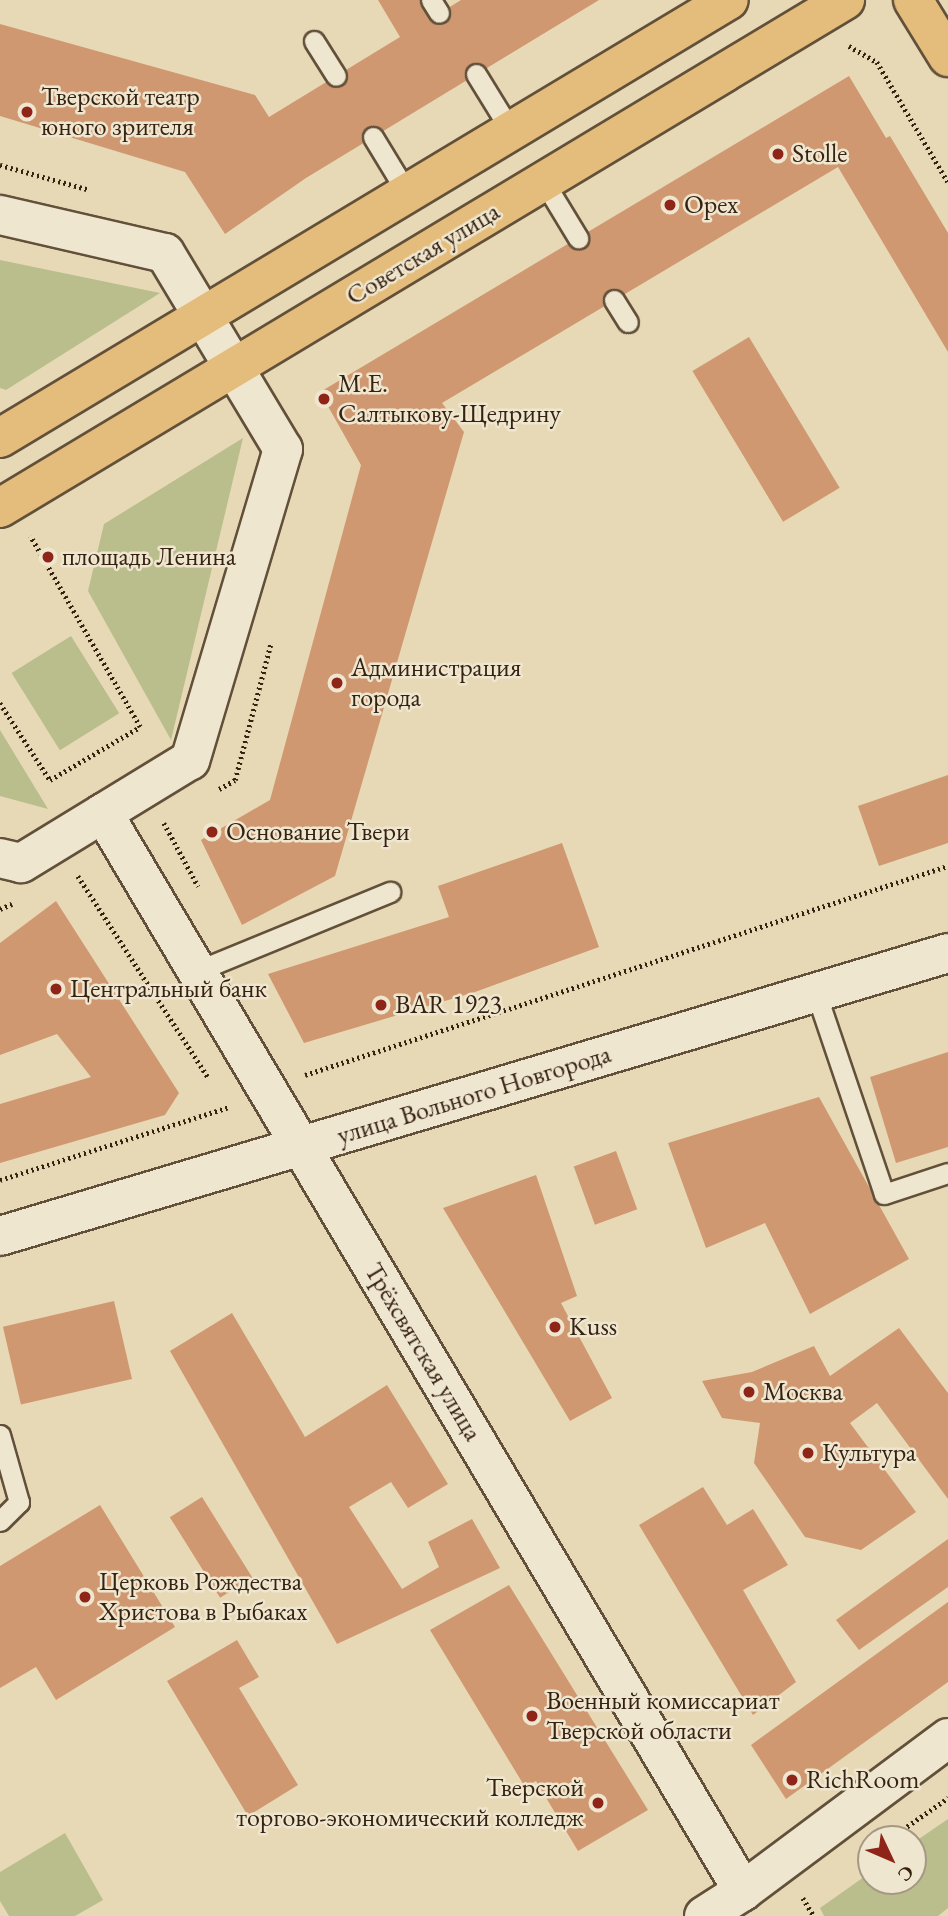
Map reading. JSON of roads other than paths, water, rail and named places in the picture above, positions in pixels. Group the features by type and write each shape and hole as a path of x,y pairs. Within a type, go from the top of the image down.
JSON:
{"main road":[{"path":"0,438 729,0"},
{"name":"Советская улица","path":"13,519 234,368 845,0"},
{"path":"913,0 948,57"}],"street":[{"path":"0,215 165,253 283,449 190,760 21,863 0,858"},
{"name":"Трёхсвятская улица","path":"103,813 743,1891"},
{"name":"улица Вольного Новгорода","path":"0,1236 948,953"},
{"path":"704,1916 743,1891 948,1738"}],"lane":[{"path":"314,41 336,76"},
{"path":"476,74 510,131"},
{"path":"373,138 407,194"},
{"path":"544,182 578,238"},
{"path":"614,300 628,322"},
{"path":"197,971 390,892"},
{"path":"816,993 884,1194 948,1173"},
{"path":"0,1435 19,1502 0,1521"}],"place":[{"name":"Тверской театр юного зрителя","path":"27,112"},
{"name":"Stolle","path":"778,154"},
{"name":"Орех","path":"670,205"},
{"name":"М.Е. Салтыкову-Щедрину","path":"324,399"},
{"name":"площадь Ленина","path":"48,557"},
{"name":"Администрация города","path":"337,683"},
{"name":"Основание Твери","path":"212,832"},
{"name":"Центральный банк","path":"56,989"},
{"name":"BAR 1923","path":"381,1005"},
{"name":"Kuss","path":"555,1327"},
{"name":"Москва","path":"749,1392"},
{"name":"Культура","path":"808,1453"},
{"name":"Церковь Рождества Христова в Рыбаках","path":"85,1597"},
{"name":"Военный комиссариат Тверской области","path":"532,1716"},
{"name":"RichRoom","path":"792,1780"},
{"name":"Тверской торгово-экономический колледж","path":"598,1803"}]}
